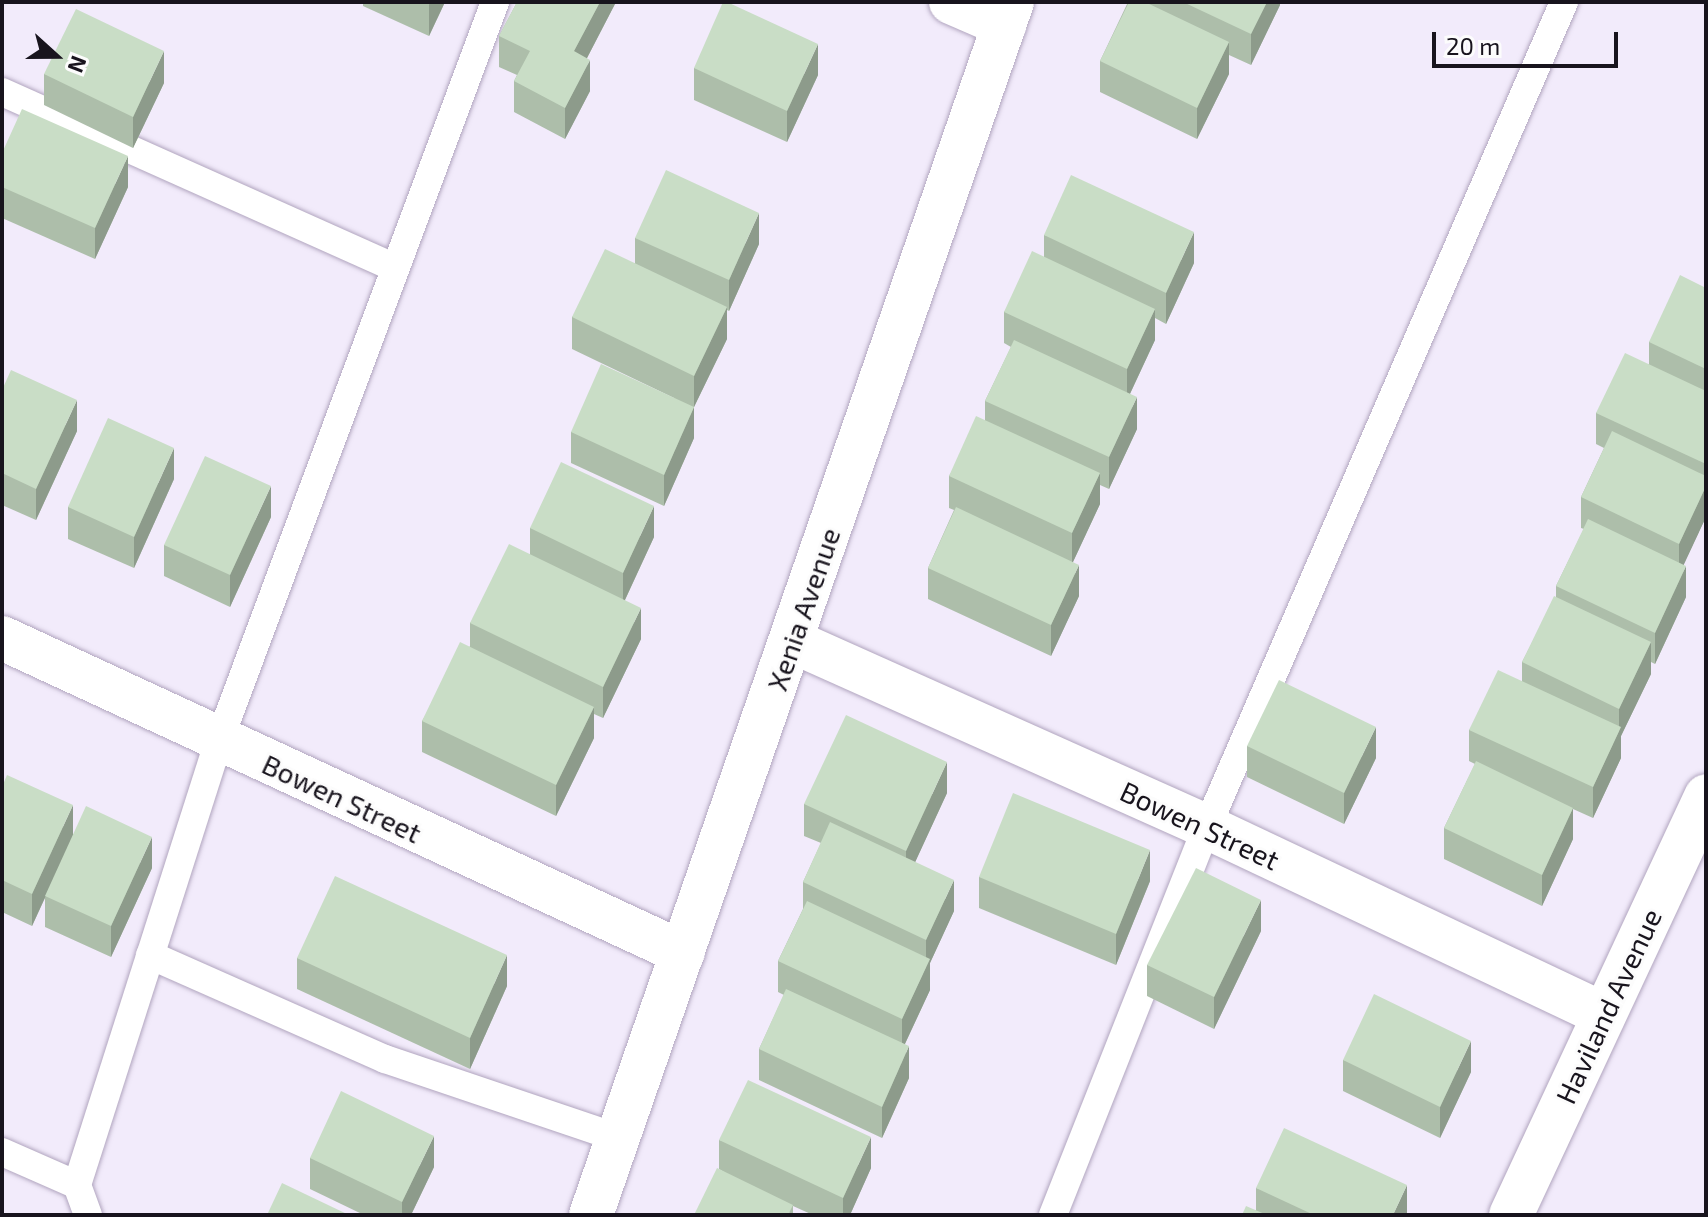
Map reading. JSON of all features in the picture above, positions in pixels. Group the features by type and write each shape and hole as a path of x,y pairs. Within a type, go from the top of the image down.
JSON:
{"street":[{"path":"951,2 1008,13"},
{"name":"Xenia Avenue","path":"591,1215 1008,13"},
{"name":"Bowen Street","path":"2,638 683,953"},
{"name":"Bowen Street","path":"792,641 1207,827 1604,1015"},
{"name":"Haviland Avenue","path":"1511,1215 1706,796"}],"lane":[{"path":"88,1215 77,1185 219,741 393,267 495,2"},
{"path":"1053,1215 1207,827 1564,2"},
{"path":"2,92 393,267"},
{"path":"150,955 385,1059 618,1138"},
{"path":"2,1152 77,1185"}],"building":[{"path":"517,2 600,2 574,51 590,60 565,108 514,81 530,51 499,36"},
{"path":"723,2 818,44 787,111 694,68"},
{"path":"1129,2 1145,2 1229,42 1197,108 1100,61"},
{"path":"1183,2 1267,2 1251,34"},
{"path":"76,9 164,51 133,117 44,74"},
{"path":"22,109 128,156 95,228 2,187 2,153"},
{"path":"666,170 759,213 729,280 635,238"},
{"path":"1071,175 1194,232 1166,293 1044,235"},
{"path":"605,249 727,307 694,376 572,317"},
{"path":"1032,251 1155,309 1127,369 1004,312"},
{"path":"1680,275 1706,288 1706,369 1649,342"},
{"path":"1014,340 1137,397 1109,457 985,401"},
{"path":"1625,353 1706,391 1706,464 1596,413"},
{"path":"601,364 694,407 664,475 571,432"},
{"path":"11,370 77,400 36,489 2,473 2,390"},
{"path":"976,416 1100,473 1072,533 949,476"},
{"path":"108,418 174,448 134,537 68,507"},
{"path":"1612,431 1706,476 1706,486 1679,544 1581,497"},
{"path":"205,456 271,486 230,575 164,545"},
{"path":"561,462 654,506 623,573 530,528"},
{"path":"956,507 1079,565 1051,625 928,568"},
{"path":"1588,519 1686,566 1655,633 1556,586"},
{"path":"509,544 641,608 603,687 470,623"},
{"path":"1554,596 1651,642 1619,709 1522,662"},
{"path":"460,642 594,707 556,785 422,721"},
{"path":"1498,670 1621,727 1593,787 1469,730"},
{"path":"1279,680 1376,727 1344,793 1247,746"},
{"path":"846,715 947,762 906,851 804,804"},
{"path":"1476,761 1573,808 1542,875 1444,828"},
{"path":"7,775 73,805 32,894 2,880 2,787"},
{"path":"1013,793 1150,850 1116,934 979,877"},
{"path":"86,806 152,837 111,926 45,896"},
{"path":"830,822 954,880 926,940 803,882"},
{"path":"1196,868 1261,900 1214,997 1147,965"},
{"path":"335,876 507,955 470,1038 297,958"},
{"path":"807,901 930,959 902,1019 778,961"},
{"path":"786,989 909,1046 882,1107 759,1049"},
{"path":"1374,994 1471,1041 1440,1107 1343,1060"},
{"path":"748,1080 871,1137 843,1198 719,1140"},
{"path":"341,1091 434,1136 402,1202 310,1158"},
{"path":"1284,1128 1407,1185 1393,1215 1314,1215 1256,1188"},
{"path":"717,1168 793,1205 788,1215 694,1215"},
{"path":"282,1183 349,1215 267,1215"},
{"path":"1246,1206 1267,1215 1242,1215"}]}
